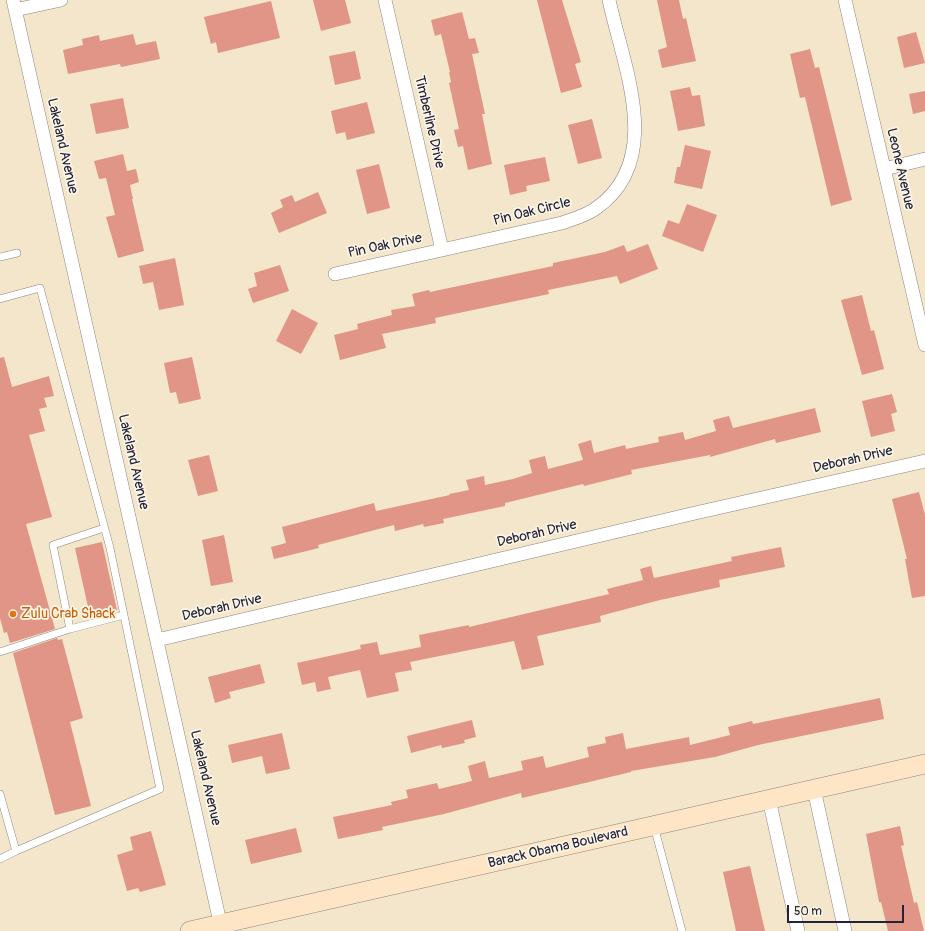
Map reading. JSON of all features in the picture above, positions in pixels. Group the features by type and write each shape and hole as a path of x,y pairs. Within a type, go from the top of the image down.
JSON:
{"main road":[{"name":"Barack Obama Boulevard","path":"190,931 222,928 769,799 925,764"}],"street":[{"path":"14,5 61,0"},
{"name":"Timberline Drive","path":"385,0 442,250"},
{"name":"Pin Oak Circle","path":"442,250 562,223 580,217 595,209 608,198 625,176 635,143 636,121 633,100 609,0"},
{"name":"Leone Avenue","path":"845,0 925,345"},
{"name":"Lakeland Avenue","path":"14,5 222,928"},
{"path":"884,169 925,159"},
{"name":"Pin Oak Drive","path":"335,274 442,250"},
{"name":"Deborah Drive","path":"157,640 698,512 925,461"},
{"path":"814,789 845,931"},
{"path":"769,799 798,931"}],"lane":[{"path":"0,257 17,253"},
{"path":"0,299 40,288 104,528 124,615 160,789 0,859"},
{"path":"70,629 53,545 104,528"},
{"path":"0,652 70,629 124,615"},
{"path":"0,794 16,851"},
{"path":"654,826 682,931"}],"building":[{"path":"313,0 345,0 351,23 321,31"},
{"path":"537,0 562,0 581,62 575,64 582,87 561,93"},
{"path":"657,0 679,0 683,19 686,18 696,61 662,68 658,50 667,47"},
{"path":"271,1 280,38 218,53 216,42 211,44 204,17"},
{"path":"462,12 469,39 475,38 479,53 472,54 485,114 482,114 492,164 468,170 463,146 458,147 454,130 459,129 449,83 451,82 450,72 441,34 435,36 431,20"},
{"path":"916,32 925,63 904,68 897,37"},
{"path":"133,34 136,45 156,41 160,59 121,67 120,64 68,74 63,50 83,45 82,39 99,35 100,41"},
{"path":"810,49 815,68 819,67 852,200 831,206 805,97 800,98 790,54"},
{"path":"355,51 361,79 335,85 329,56"},
{"path":"690,87 692,96 700,95 705,126 678,131 670,91"},
{"path":"925,91 925,111 913,114 909,94"},
{"path":"123,98 129,128 96,134 90,104"},
{"path":"367,102 375,133 347,140 345,132 336,134 331,111"},
{"path":"592,119 602,158 578,164 568,125"},
{"path":"685,145 711,151 702,189 674,183 677,167 680,167"},
{"path":"123,154 127,171 136,169 139,182 130,185 144,251 118,258 106,217 115,215 106,178 99,179 94,161"},
{"path":"545,157 550,181 526,186 527,191 510,195 504,165"},
{"path":"379,164 390,208 367,214 356,170"},
{"path":"318,192 327,213 279,233 271,213 283,207 280,200 292,195 295,202"},
{"path":"687,204 717,215 703,252 662,236 668,220 679,224"},
{"path":"648,244 658,269 620,284 617,276 548,290 549,294 435,318 436,323 382,334 386,348 340,360 334,335 358,329 357,324 392,315 391,310 415,306 412,294 429,290 430,292 553,266 553,263 605,252 624,245 627,252"},
{"path":"175,258 184,305 159,310 153,282 143,284 139,266"},
{"path":"280,265 289,291 253,303 248,289 257,286 254,273"},
{"path":"862,295 871,331 874,330 884,369 862,375 841,300"},
{"path":"292,309 318,323 301,354 276,341"},
{"path":"4,357 12,387 49,376 54,396 44,398 47,407 39,409 45,431 29,435 52,517 26,524 55,629 10,643 7,632 4,633 0,618 0,358"},
{"path":"192,357 201,399 179,404 176,392 170,393 164,363"},
{"path":"892,394 897,412 891,414 895,431 871,437 862,401"},
{"path":"815,408 821,432 776,443 775,439 710,457 710,455 631,470 632,474 505,503 505,506 443,519 444,523 424,527 423,524 395,531 394,525 318,545 319,548 274,559 271,547 286,543 282,527 374,503 376,511 450,495 449,494 469,490 466,480 484,476 485,485 513,479 532,473 529,460 545,456 548,469 583,460 578,444 591,440 594,453 625,445 626,449 659,442 658,437 683,432 685,440 716,431 713,420 729,416 733,428"},
{"path":"209,455 218,491 198,496 188,460"},
{"path":"919,492 925,515 925,596 912,598 905,559 907,559 892,499"},
{"path":"224,535 233,582 211,586 202,540"},
{"path":"102,542 117,610 90,616 75,548"},
{"path":"781,547 785,567 719,580 720,587 660,600 600,616 601,622 537,636 544,665 522,670 514,641 410,662 412,670 395,673 399,691 367,698 360,670 328,677 331,689 317,692 315,682 302,685 297,663 361,649 360,645 377,642 380,655 421,647 419,635 469,625 469,627 609,594 607,589 643,580 640,569 651,566 654,578 732,561 731,557"},
{"path":"57,638 58,640 62,639 83,718 70,722 91,806 55,815 13,653"},
{"path":"260,664 265,683 229,692 231,698 215,703 208,677"},
{"path":"880,698 884,719 758,745 715,757 631,771 522,798 521,793 444,814 382,827 383,830 338,839 333,817 392,805 391,802 408,798 406,790 437,783 439,789 472,781 468,766 485,761 489,778 523,770 521,761 543,756 546,768 589,757 587,747 606,743 605,737 623,733 626,749 689,737 690,745 730,735 728,727 752,721 753,724"},
{"path":"472,720 476,737 464,740 465,743 442,748 441,745 411,753 407,736"},
{"path":"282,733 290,769 266,774 262,756 232,763 228,745"},
{"path":"900,826 904,845 901,846 914,903 917,902 924,931 888,931 881,902 879,902 866,834"},
{"path":"296,828 302,852 251,864 245,840"},
{"path":"151,831 166,885 140,892 138,888 127,891 117,855 133,850 130,837"},
{"path":"750,866 765,931 736,931 723,872"}],"place":[{"name":"Zulu Crab Shack","path":"13,614"}]}
